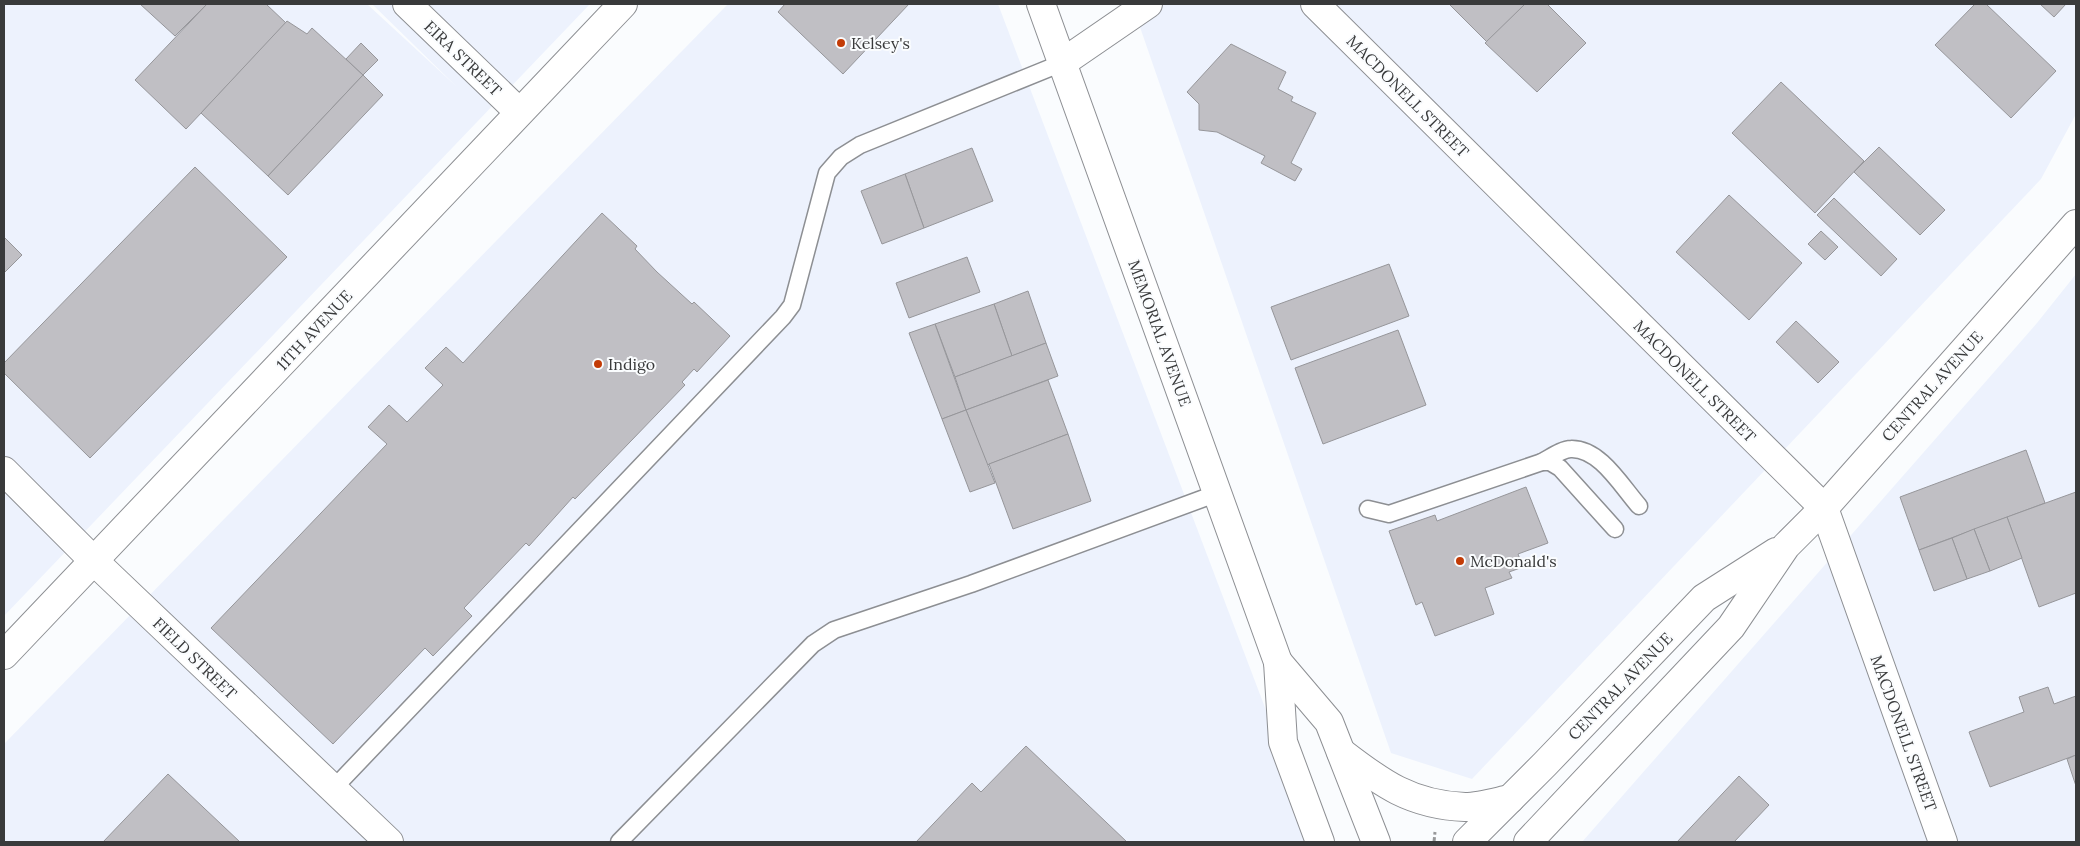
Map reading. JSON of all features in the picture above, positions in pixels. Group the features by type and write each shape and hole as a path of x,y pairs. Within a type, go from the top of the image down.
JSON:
{"street":[{"name":"EIRA STREET","path":"407,4 519,112"},
{"name":"11TH AVENUE","path":"4,655 519,112 624,4"},
{"name":"MEMORIAL AVENUE","path":"1041,4 1278,662 1283,742 1320,842"},
{"path":"1062,63 1148,4"},
{"name":"MACDONELL STREET","path":"1315,4 1824,508 1943,842"},
{"name":"CENTRAL AVENUE","path":"1528,842 1731,627 1786,546 1824,508 2076,224"},
{"name":"FIELD STREET","path":"4,471 94,562 389,842"},
{"name":"CENTRAL AVENUE","path":"1468,842 1704,598 1786,546"},
{"name":"MEMORIAL AVENUE","path":"1278,662 1329,722 1376,842"},
{"path":"1341,752 1383,784 1419,800 1466,807 1510,799"},
{"path":"1296,779 1304,842"}],"lane":[{"path":"333,788 783,318 792,305 827,173 841,157 860,145 1062,63"},
{"path":"1368,509 1389,514 1542,462 1573,449 1592,455 1605,466 1639,506"},
{"path":"1542,462 1550,462 1560,468 1615,529"},
{"path":"620,842 813,644 834,630 970,584 1218,493"}],"shaded area":[{"path":"4,4 367,4 457,87 372,4 590,4 4,616"},
{"path":"728,4 998,4 1316,842 4,842 4,744"},
{"path":"1132,4 2076,4 2076,114 2041,179 1472,779 1391,753"},
{"path":"2076,274 2076,842 1582,842 2037,323"}],"building":[{"path":"140,4 207,4 175,36"},
{"path":"207,4 266,4 286,23 186,129 135,80"},
{"name":"Kelsey's","path":"785,4 909,4 843,74 778,12"},
{"path":"1449,4 1525,4 1487,42"},
{"path":"1525,4 1547,4 1586,43 1537,92 1485,43"},
{"path":"1975,4 1986,4 2056,71 2011,118 1935,45"},
{"path":"2040,4 2066,4 2054,17"},
{"path":"287,21 307,34 312,28 363,75 268,176 201,113"},
{"path":"361,43 378,60 363,75 346,59"},
{"path":"1231,44 1286,72 1278,89 1293,97 1291,101 1316,113 1291,163 1302,169 1295,181 1261,163 1265,156 1217,132 1199,130 1199,104 1187,92"},
{"path":"363,75 383,95 288,195 268,176"},
{"path":"1781,82 1864,161 1815,213 1732,133"},
{"path":"1879,147 1945,210 1920,235 1854,172"},
{"path":"972,148 993,201 924,228 905,174"},
{"path":"195,167 287,257 90,458 4,373 4,363"},
{"path":"905,174 924,228 882,244 861,191"},
{"path":"1729,195 1802,263 1749,320 1676,252"},
{"path":"1834,198 1897,259 1881,276 1817,215"},
{"path":"602,213 637,246 635,249 657,272 692,304 694,302 730,336 697,372 694,369 682,382 685,385 575,499 573,497 529,546 526,543 464,608 472,616 433,656 425,648 333,744 211,628 387,444 368,427 389,405 407,422 443,385 425,368 446,347 463,363"},
{"path":"1821,231 1838,247 1825,260 1808,244"},
{"path":"4,237 22,255 4,273"},
{"path":"967,257 980,292 909,318 896,283"},
{"path":"1389,264 1409,316 1291,360 1271,307"},
{"path":"1028,291 1046,343 1012,356 994,304"},
{"path":"994,304 1012,356 955,377 935,324"},
{"path":"1796,321 1839,362 1818,383 1776,342"},
{"path":"935,324 966,410 942,419 909,333"},
{"path":"1398,330 1426,405 1323,444 1295,368"},
{"path":"1046,343 1058,376 966,410 955,377"},
{"path":"1048,380 1068,434 987,465 966,410"},
{"path":"966,410 995,483 970,492 942,419"},
{"path":"1068,434 1091,501 1013,529 989,464"},
{"path":"2026,450 2045,503 1919,550 1900,497"},
{"name":"McDonald's","path":"1526,487 1548,543 1518,554 1523,567 1509,572 1512,578 1485,588 1494,614 1435,636 1422,602 1416,605 1389,531 1435,515 1437,521"},
{"path":"2076,492 2076,593 2039,607 2007,517"},
{"path":"2007,517 2022,558 1990,571 1974,529"},
{"path":"1974,529 1990,571 1967,579 1952,538"},
{"path":"1952,538 1967,579 1934,591 1919,550"},
{"path":"2048,687 2054,704 2076,696 2076,755 1990,787 1969,732 2024,712 2019,697"},
{"path":"1026,746 1127,842 916,842 972,783 981,792"},
{"path":"2076,755 2076,786 2067,759"},
{"path":"168,774 240,842 103,842"},
{"path":"1739,776 1769,805 1734,842 1677,842"}],"place":[{"name":"Kelsey's","path":"841,43"},
{"name":"Indigo","path":"598,364"},
{"name":"McDonald's","path":"1460,561"}]}
